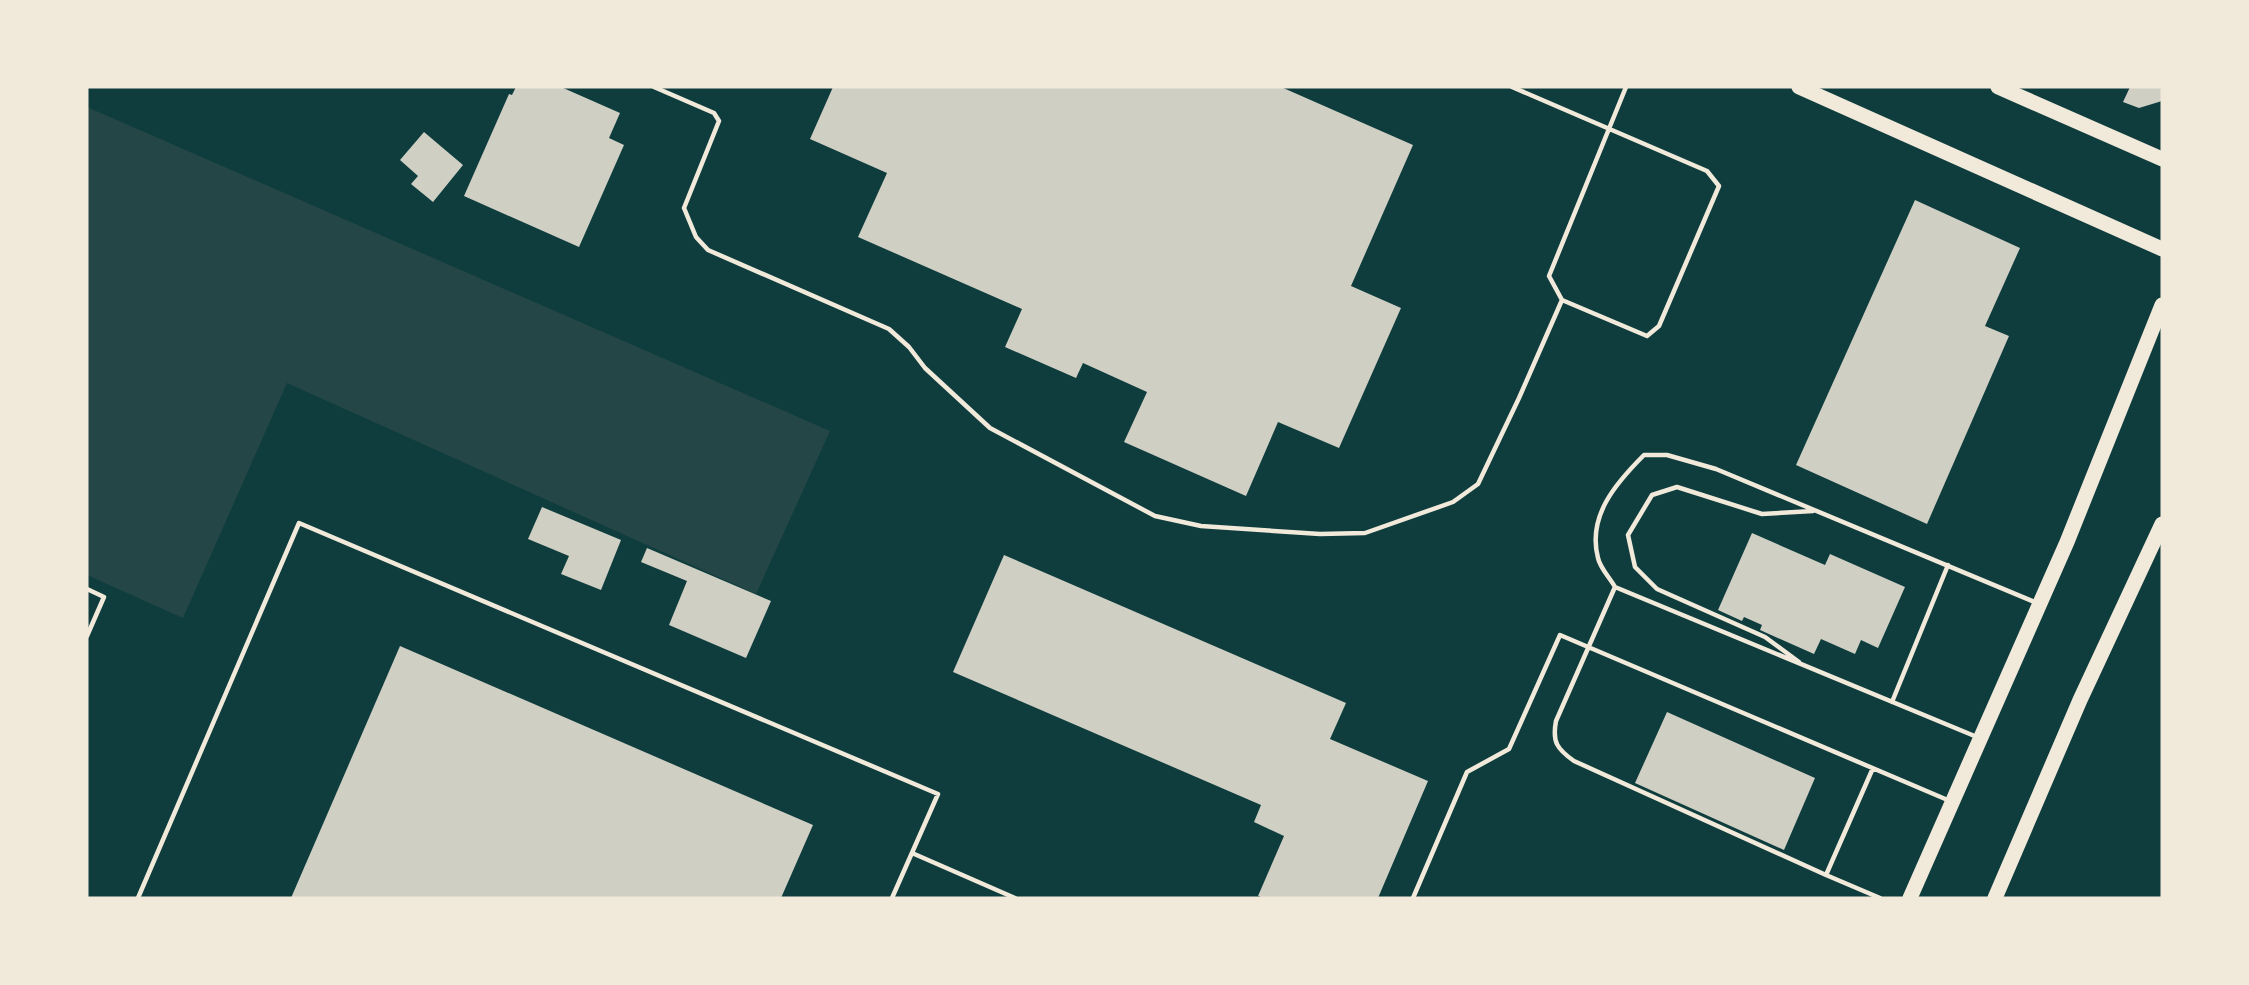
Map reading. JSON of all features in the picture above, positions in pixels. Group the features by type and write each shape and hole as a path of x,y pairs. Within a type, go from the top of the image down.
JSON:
{"main road":[{"path":"1799,87 2162,249"},
{"path":"1998,87 2162,159"},
{"path":"1910,898 2039,604 2162,305"},
{"path":"1995,898 2080,700 2162,524"}],"lane":[{"path":"654,87 714,113 719,121 684,208 696,237 708,250 888,329 909,347 925,368 990,428 1155,516 1201,526 1320,534 1365,533 1453,502 1478,484 1562,300"},
{"path":"1512,87 1609,128 1707,171 1719,186 1659,326 1647,336 1562,300 1549,276 1609,128 1626,87"},
{"path":"1980,738 1615,587 1598,559 1596,519 1619,480 1644,455 1667,454 1716,469 2039,604"},
{"path":"1808,668 1764,638 1657,589 1635,567 1628,535 1652,495 1677,487 1762,514 1816,510"},
{"path":"138,898 298,523 938,794 892,898"},
{"path":"1892,702 1948,565"},
{"path":"1615,587 1556,721 1553,736 1557,749 1574,761 1880,898"},
{"path":"87,590 104,597 87,636"},
{"path":"1413,898 1467,772 1509,749 1560,635 1952,802"},
{"path":"1826,875 1872,768"},
{"path":"912,853 1015,898"}],"shaded area":[{"path":"87,107 830,431 756,594 287,383 183,618 87,575"}],"building":[{"path":"516,87 561,87 620,113 609,138 624,145 579,247 464,196 509,94 512,95"},
{"path":"833,87 1281,87 1413,145 1351,286 1401,308 1339,448 1278,422 1246,496 1124,442 1147,392 1083,363 1076,378 1005,347 1022,309 858,237 887,173 810,139"},
{"path":"2130,87 2162,87 2162,101 2139,108 2123,102"},
{"path":"424,132 463,165 433,202 411,184 418,176 400,160"},
{"path":"1915,200 2020,248 1985,326 2009,336 1927,524 1796,465"},
{"path":"542,507 621,540 601,590 561,574 569,556 528,539"},
{"path":"1752,533 1825,565 1830,554 1905,587 1878,648 1861,640 1855,654 1821,639 1814,654 1760,630 1762,625 1744,617 1742,621 1718,610"},
{"path":"647,548 771,601 746,658 669,625 687,581 641,562"},
{"path":"1004,555 1346,703 1330,739 1428,781 1378,898 1264,898 1258,896 1284,836 1254,822 1261,805 953,672"},
{"path":"400,646 813,825 781,898 291,898"},
{"path":"1667,712 1815,778 1784,850 1635,783"}]}
